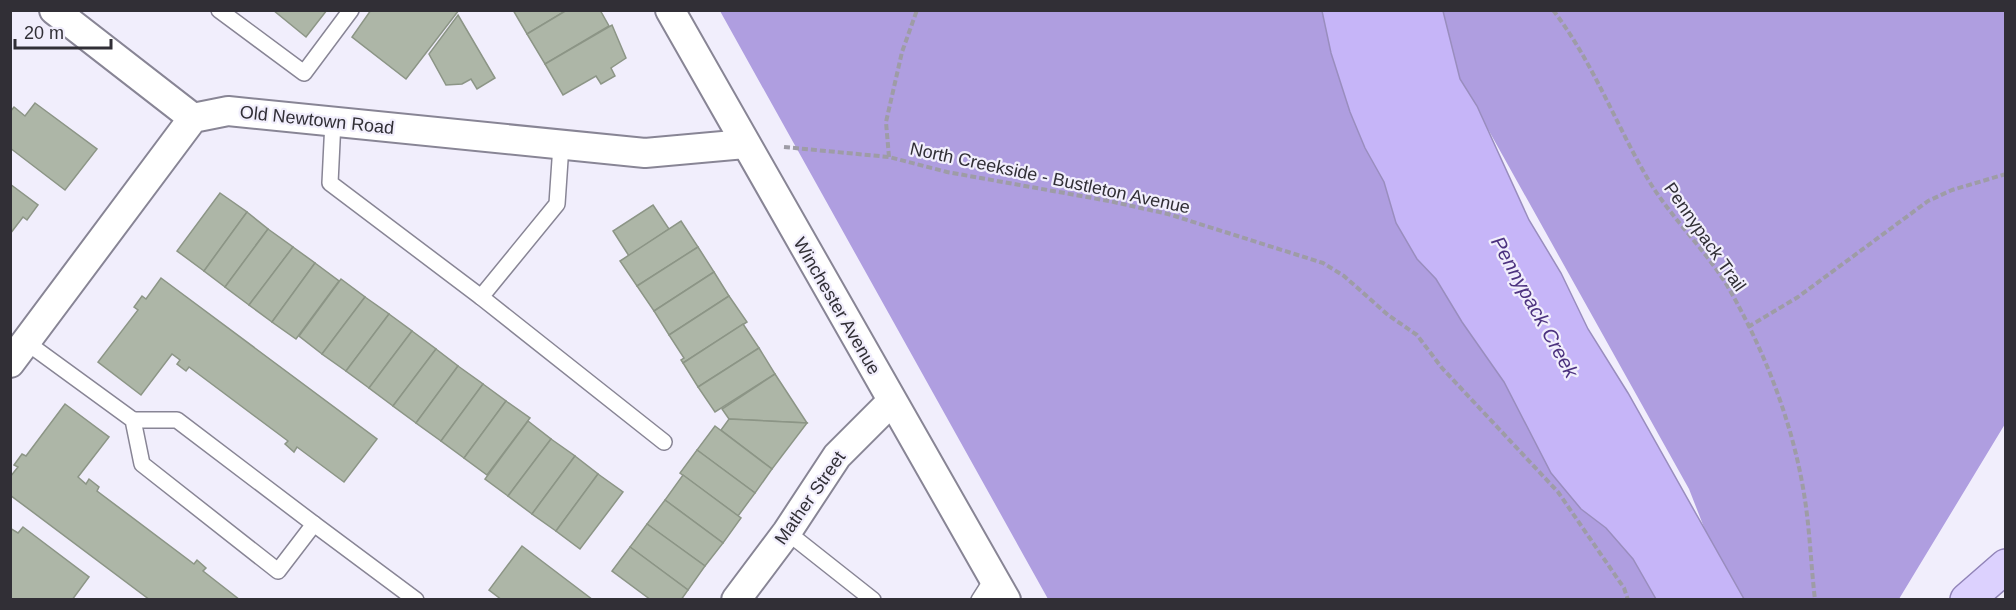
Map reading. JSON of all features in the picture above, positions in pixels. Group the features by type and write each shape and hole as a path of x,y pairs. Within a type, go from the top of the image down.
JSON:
{"main road":[{"path":"1967,600 2006,566"},
{"path":"1996,600 2006,572"}],"street":[{"path":"18,352 193,118 54,10"},
{"name":"Winchester Avenue","path":"670,10 891,402 993,592"},
{"name":"Old Newtown Road","path":"193,118 228,111 645,153 745,144"},
{"name":"Mather Street","path":"736,600 787,532 837,456 891,402"}],"lane":[{"path":"219,10 304,73 351,10"},
{"path":"333,122 330,183 481,297 664,441"},
{"path":"481,297 556,204 561,145"},
{"path":"18,352 132,420 177,420 416,600"},
{"path":"132,420 142,464 278,571 314,524"},
{"path":"787,532 873,600"}],"path":[{"name":"North Creekside - Bustleton Avenue","path":"917,10 902,52 886,122 889,156 946,172 1013,182 1168,214 1330,267 1344,276 1388,315 1417,335 1442,368 1543,474 1592,539 1624,588 1628,600"},
{"name":"Pennypack Trail","path":"1553,10 1585,59 1650,182 1718,273 1748,327 1780,403 1795,450 1808,518 1815,600"},
{"path":"745,144 889,156"},
{"path":"1748,327 1798,297 1928,201 1952,190 2006,174"}],"shaded area":[{"path":"720,11 1322,11 1331,53 1350,112 1365,148 1384,182 1396,223 1417,259 1436,279 1462,322 1504,382 1581,509 1606,528 1633,559 1656,599 1048,599"},
{"path":"1443,11 2005,11 2005,424 1899,599 1744,599 1707,535 1689,489 1460,79"}],"water":[{"name":"Pennypack Creek","path":"1322,11 1443,11 1460,79 1477,106 1529,220 1561,273 1588,329 1628,393 1744,599 1656,599 1633,559 1606,528 1581,509 1551,473 1504,382 1462,322 1436,279 1417,259 1396,223 1384,182 1365,148 1350,112 1331,53"}],"building":[{"path":"273,10 327,10 306,37"},
{"path":"371,10 459,10 406,79 352,37"},
{"path":"513,10 567,10 527,34"},
{"path":"567,10 600,10 609,26 545,64 527,34"},
{"path":"458,15 495,78 477,89 471,79 462,84 446,85 429,54"},
{"path":"612,25 626,58 611,68 615,76 601,84 596,76 563,95 545,64"},
{"path":"35,103 97,149 65,190 10,148 10,112 14,107 25,116"},
{"path":"10,184 38,205 27,220 23,217 10,234"},
{"path":"220,193 247,212 204,271 177,251"},
{"path":"653,205 669,229 629,256 613,231"},
{"path":"247,212 268,229 225,287 204,271"},
{"path":"681,221 698,247 637,286 620,261"},
{"path":"268,229 293,247 249,305 225,287"},
{"path":"293,247 315,263 272,322 249,305"},
{"path":"698,247 714,272 654,311 637,286"},
{"path":"315,263 339,281 296,339 272,322"},
{"path":"714,272 729,296 669,335 654,311"},
{"path":"161,278 377,439 344,482 297,447 294,452 285,444 288,441 189,367 186,371 177,364 180,360 172,354 141,395 98,362 138,310 134,307 142,296 146,299"},
{"path":"341,279 365,297 322,354 299,336"},
{"path":"729,296 747,322 683,363 681,360 684,358 669,335"},
{"path":"365,297 389,314 346,371 322,354"},
{"path":"389,314 412,331 369,388 346,371"},
{"path":"743,324 759,348 698,387 683,363"},
{"path":"412,331 436,349 393,406 369,388"},
{"path":"759,348 775,374 715,412 698,387"},
{"path":"436,349 458,366 416,423 393,406"},
{"path":"458,366 483,384 441,441 416,423"},
{"path":"775,374 807,423 729,419 722,409"},
{"path":"483,384 506,401 464,458 441,441"},
{"path":"506,401 530,418 487,475 464,458"},
{"path":"65,404 109,437 78,477 86,484 89,479 99,487 97,491 194,564 197,560 206,568 203,571 240,600 150,600 10,495 10,477 18,467 14,465 22,454 26,456"},
{"path":"729,419 807,423 772,469 721,430"},
{"path":"528,421 551,439 508,496 485,479"},
{"path":"715,426 772,469 755,493 697,450"},
{"path":"551,439 575,456 532,514 508,496"},
{"path":"697,450 755,493 738,516 680,473"},
{"path":"575,456 598,474 556,531 532,514"},
{"path":"598,474 623,492 580,549 556,531"},
{"path":"683,475 741,518 723,543 665,500"},
{"path":"665,500 723,543 705,566 647,524"},
{"path":"647,524 705,566 688,590 630,547"},
{"path":"23,527 89,577 72,600 10,600 10,528 18,533"},
{"path":"522,546 593,600 502,600 489,590"},
{"path":"630,547 688,590 681,600 651,600 612,571"}]}
